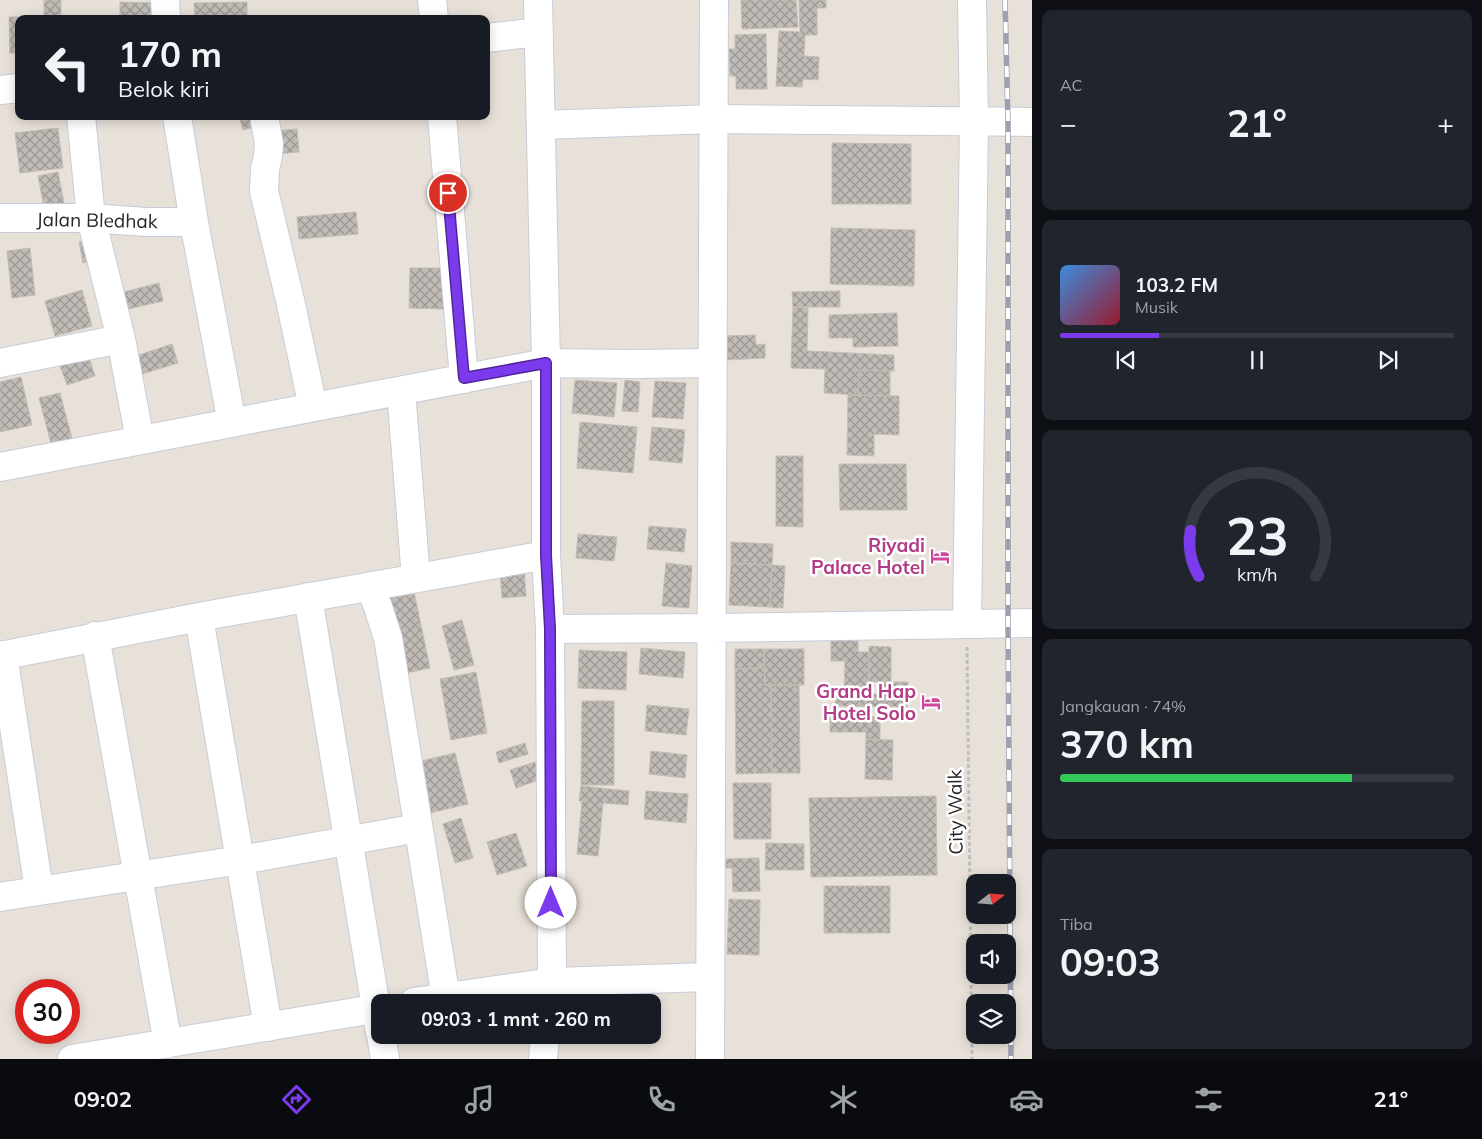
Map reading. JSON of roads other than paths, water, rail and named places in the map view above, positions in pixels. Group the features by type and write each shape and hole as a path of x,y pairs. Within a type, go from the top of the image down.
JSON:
{"street":[{"path":"165,0 166,15"},
{"path":"432,0 434,15"},
{"path":"538,0 546,363 546,555 550,629 550,992"},
{"path":"710,1059 714,0"},
{"path":"967,624 974,122 972,0"},
{"path":"490,38 540,32"},
{"path":"0,90 15,88"},
{"path":"542,124 713,119 1032,122"},
{"path":"81,120 91,218 121,339 140,440"},
{"path":"178,120 194,222 232,423"},
{"path":"265,120 268,156 265,168 264,191 313,407"},
{"path":"442,120 464,378"},
{"name":"Jalan Bledhak","path":"0,218 91,218 146,222 194,222"},
{"path":"0,363 121,339"},
{"path":"0,467 546,363 712,363"},
{"path":"401,391 416,578"},
{"path":"39,890 1,655 95,636 546,555"},
{"path":"370,586 388,638 445,994"},
{"path":"308,597 374,994"},
{"path":"199,617 268,1027"},
{"path":"550,629 1032,623"},
{"path":"95,636 168,1044"},
{"path":"0,897 241,860 349,842 418,828"},
{"path":"515,994 709,977"},
{"path":"72,1059 268,1027 371,1021"},
{"path":"383,1044 385,1059"},
{"path":"543,1059 544,1044"}],"railway":[{"path":"1005,0 1008,122 1008,623 1011,1059"}],"place":[{"name":"Riyadi Palace Hotel","path":"940,556"},
{"name":"Grand Hap Hotel Solo","path":"931,702"}]}
